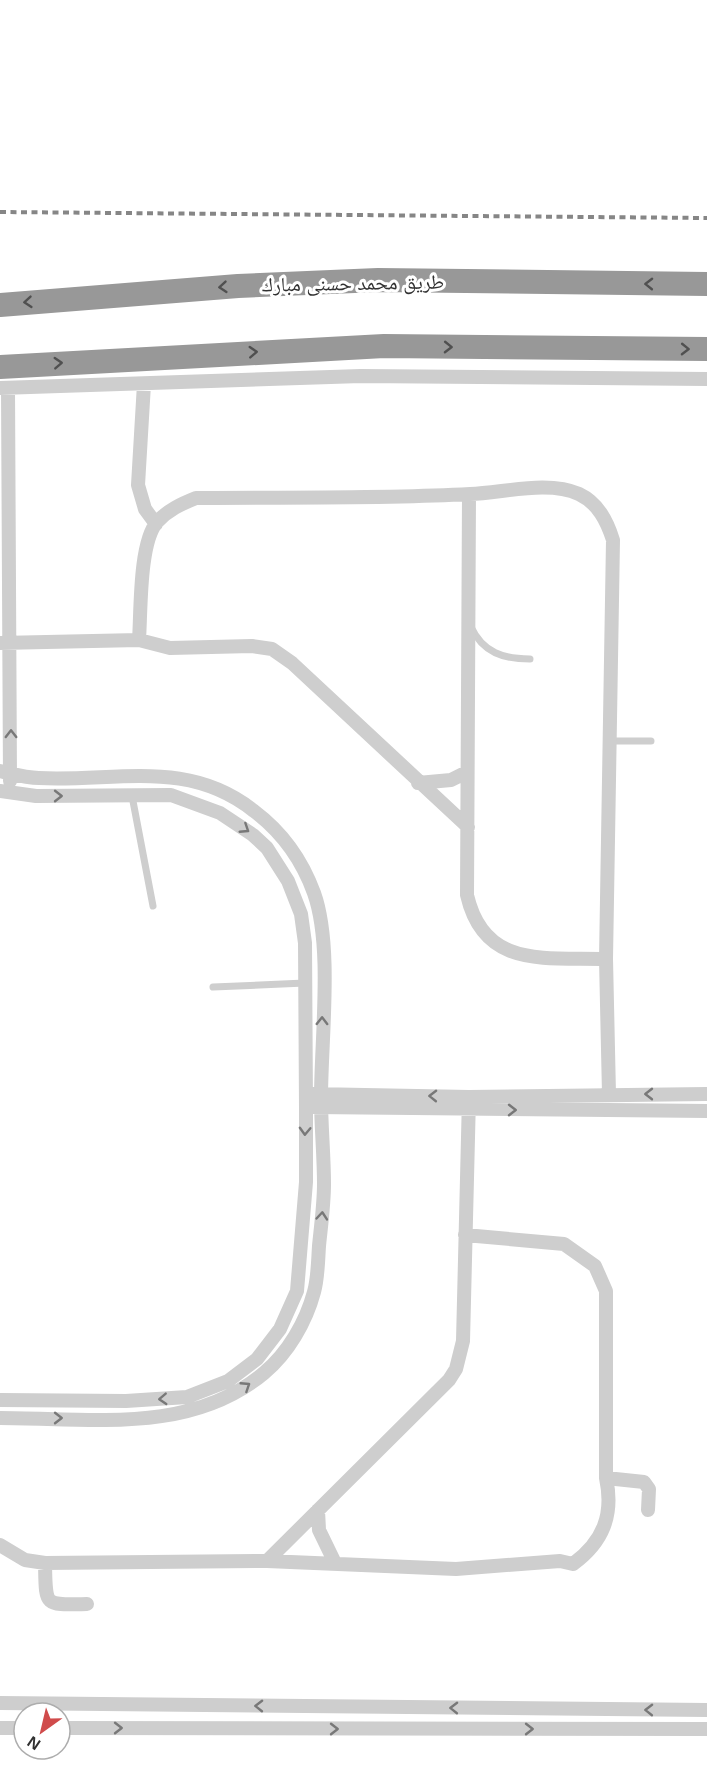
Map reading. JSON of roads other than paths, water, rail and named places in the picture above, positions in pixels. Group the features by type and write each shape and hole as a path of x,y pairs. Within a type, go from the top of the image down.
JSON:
{"highway":[{"name":"طريق محمد حسنى مبارك","path":"0,305 238,286 378,280 707,284"},
{"path":"3,381 384,346 707,349"}],"street":[{"path":"0,1400 126,1401 187,1397 228,1381 257,1359 280,1329 297,1291 306,1182 305,943 301,914 288,881 267,849 253,835 205,805 171,795 60,796 5,792 3,381 144,384 361,376 707,379"},
{"path":"144,384 138,486 145,509 156,524"},
{"path":"139,640 146,552 156,524 172,509 196,498 470,495 561,489 580,495 596,506 607,522 613,540 606,959 609,1094"},
{"path":"470,495 467,895 471,914 481,932 495,945 512,954 606,959"},
{"path":"5,643 139,640 170,648 252,646 272,649 292,663 418,783 468,827"},
{"path":"0,1418 161,1418 215,1404 245,1387 278,1360 304,1319 315,1290 324,1186 321,1101 324,943 321,918 305,871 276,830 228,793 200,781 170,776 38,778 5,772"},
{"path":"418,783 450,780 467,772"},
{"path":"469,1103 609,1094 707,1094"},
{"path":"305,1100 707,1111"},
{"path":"267,1561 449,1380 456,1369 463,1341 469,1103"},
{"path":"0,1545 24,1560 45,1563 267,1561 456,1569 560,1561 573,1564 590,1551 603,1534 609,1492 606,1478 606,1291 595,1266 564,1244 465,1235"},
{"path":"606,1478 644,1482 649,1489 648,1510"},
{"path":"318,1510 319,1530 327,1553 335,1563"},
{"path":"45,1563 46,1594 50,1602 55,1605 87,1604"},
{"path":"0,1703 707,1710"},
{"path":"72,1728 707,1730"}],"lane":[{"path":"469,621 475,634 495,654 508,659 530,659"},
{"path":"610,741 651,741"},
{"path":"132,795 153,906"},
{"path":"213,987 305,983"}],"railway":[{"path":"0,212 707,218"}]}
